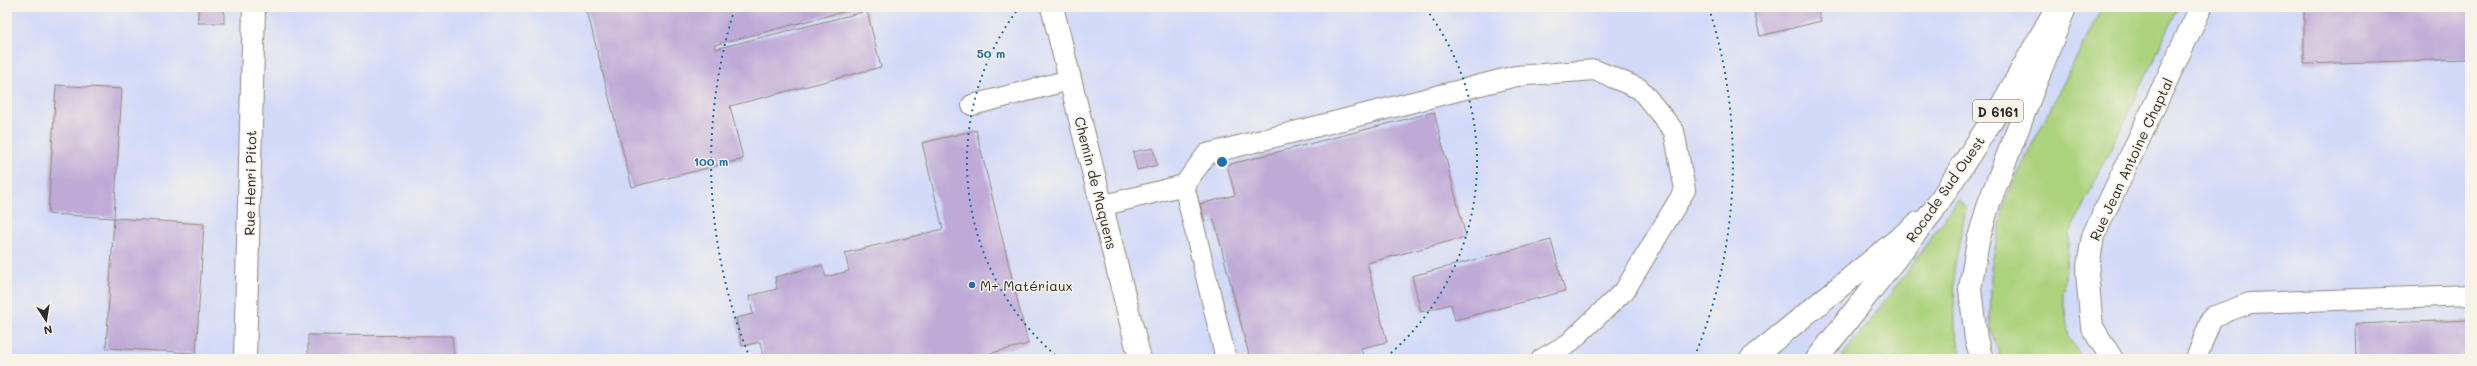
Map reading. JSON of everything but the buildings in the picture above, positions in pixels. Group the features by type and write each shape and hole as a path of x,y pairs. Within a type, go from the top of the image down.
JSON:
{"street":[{"name":"Rue Henri Pitot","path":"245,359 254,7"},
{"name":"Chemin de Maquens","path":"1052,7 1140,359"},
{"name":"Rocade Sud Ouest","path":"1817,359 1933,211 2003,103 2057,7"},
{"path":"1982,359 1976,339 1970,289 1978,241 1992,195 2065,7"},
{"name":"Rue Jean Antoine Chaptal","path":"2112,359 2092,327 2087,273 2093,236 2201,7"},
{"path":"1751,359 1933,211"}],"lane":[{"path":"1101,206 1184,185 1207,154 1516,76 1595,70 1640,89 1674,131 1685,190 1625,290 1568,344 1542,359"},
{"path":"972,105 1070,80"},
{"path":"1184,185 1226,359"},
{"path":"2196,359 2212,317 2250,303 2470,295"}],"shaded area":[{"path":"7,7 2470,7 2470,359 7,359"}],"green space":[{"path":"2102,7 2179,7 2069,235 2063,297 2069,338 2082,359 2001,359 1990,327 1991,266 2006,196"},
{"path":"1958,199 1966,209 1954,269 1955,328 1962,359 1840,359 1906,273"}],"place":[{"name":"M+ Matériaux","path":"972,285"}]}
